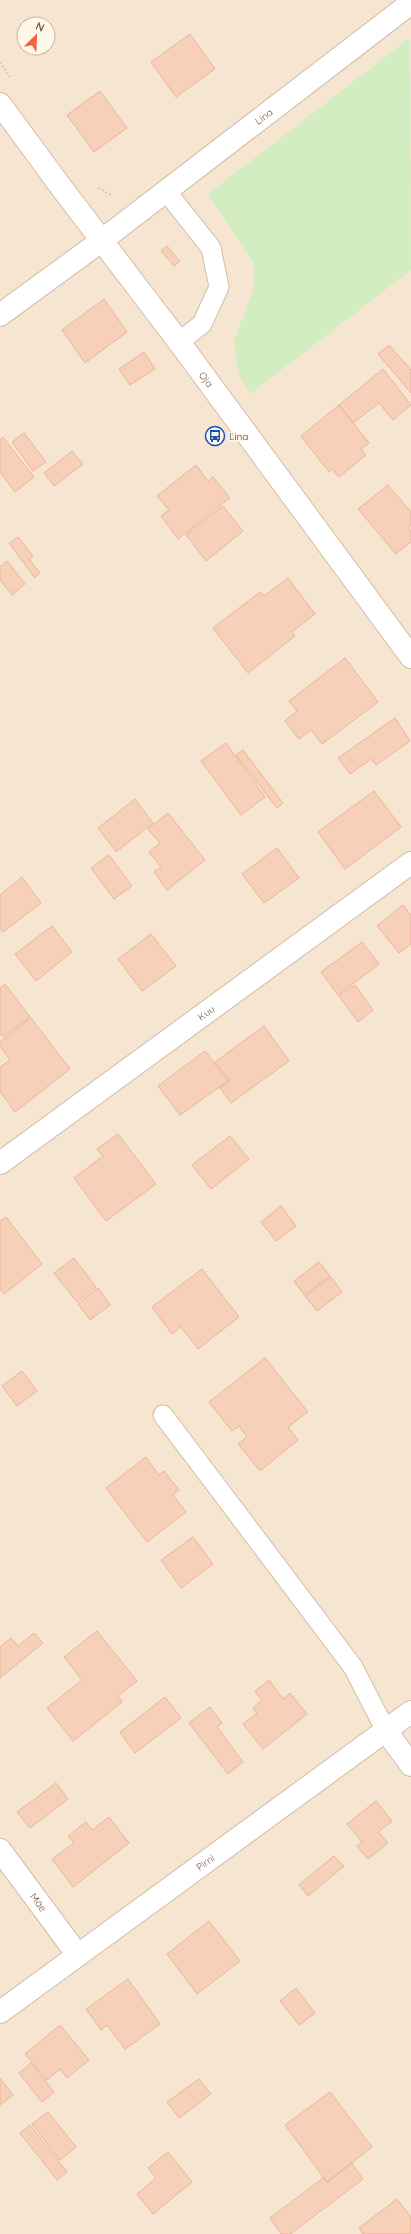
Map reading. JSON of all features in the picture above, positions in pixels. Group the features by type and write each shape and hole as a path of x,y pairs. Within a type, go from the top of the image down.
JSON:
{"street":[{"name":"Lina","path":"0,315 101,241 411,3"},
{"name":"Oja","path":"0,104 101,241 179,342 411,657"},
{"name":"Kuu","path":"0,1163 411,863"},
{"name":"Pirni","path":"0,2012 77,1954 411,1712"},
{"path":"386,1731 411,1765"},
{"name":"Mäe","path":"0,1850 77,1954"}],"lane":[{"path":"166,191 211,248 220,287 202,324 179,342"},
{"path":"163,1415 353,1667 386,1731"}],"shaded area":[{"path":"0,0 411,0 411,2234 0,2234"}],"green space":[{"path":"410,38 411,270 250,394 238,372 234,341 253,290 254,264 208,194"}],"building":[{"path":"190,34 215,69 176,97 151,62"},
{"path":"100,91 127,128 94,152 67,115"},
{"path":"167,246 180,261 174,266 161,251"},
{"path":"104,299 127,332 85,363 62,330"},
{"path":"389,345 411,370 411,393 378,354"},
{"path":"144,352 155,369 130,385 119,369"},
{"path":"383,369 411,405 393,420 379,403 353,423 339,405"},
{"path":"339,405 369,443 361,449 366,455 339,477 332,469 329,472 301,436"},
{"path":"24,433 46,462 33,471 12,442"},
{"path":"3,437 34,477 15,492 0,472 0,440"},
{"path":"72,451 83,464 54,486 44,473"},
{"path":"196,465 208,481 213,477 230,498 178,539 161,516 169,510 157,496"},
{"path":"388,485 411,512 411,525 408,528 411,531 411,542 396,554 358,509"},
{"path":"223,506 243,531 206,561 186,535"},
{"path":"18,537 33,556 29,559 40,573 35,578 9,543"},
{"path":"7,561 25,584 12,595 0,580 0,567"},
{"path":"288,578 315,614 292,632 295,636 248,673 213,628 260,592 264,596"},
{"path":"345,658 378,702 322,744 311,730 299,739 285,721 297,711 289,701"},
{"path":"395,718 410,741 376,765 371,759 350,774 338,758"},
{"path":"226,743 265,797 241,815 201,761"},
{"path":"243,750 283,803 277,808 236,755"},
{"path":"374,791 401,827 345,869 318,832"},
{"path":"135,799 153,823 116,852 98,828"},
{"path":"168,813 205,860 167,890 154,872 161,867 149,852 160,843 148,829"},
{"path":"277,848 299,878 264,903 242,874"},
{"path":"109,855 132,886 114,899 91,868"},
{"path":"22,877 41,903 3,932 0,928 0,895"},
{"path":"403,905 411,915 411,944 399,953 377,926"},
{"path":"52,926 72,952 36,981 15,954"},
{"path":"151,934 176,966 142,991 118,959"},
{"path":"362,942 379,964 338,995 321,972"},
{"path":"5,984 30,1017 3,1037 0,1034 0,988"},
{"path":"355,985 373,1010 358,1022 339,996"},
{"path":"31,1018 70,1069 15,1112 0,1092 0,1067 10,1060 0,1046 0,1042"},
{"path":"264,1026 289,1061 231,1103 220,1088 230,1081 215,1062"},
{"path":"205,1051 228,1081 180,1115 158,1086"},
{"path":"118,1134 156,1184 106,1221 74,1178 103,1156 97,1149"},
{"path":"230,1136 249,1159 211,1189 192,1165"},
{"path":"281,1206 296,1226 276,1241 261,1222"},
{"path":"6,1217 42,1264 4,1294 0,1289 0,1221"},
{"path":"74,1258 96,1287 77,1302 54,1273"},
{"path":"319,1262 330,1276 304,1295 294,1281"},
{"path":"202,1269 239,1317 198,1349 181,1327 172,1334 152,1307"},
{"path":"331,1277 342,1292 317,1311 305,1296"},
{"path":"98,1288 110,1305 90,1320 78,1304"},
{"path":"265,1358 308,1412 288,1427 298,1440 260,1471 238,1444 247,1437 239,1426 232,1431 209,1402"},
{"path":"22,1371 37,1391 17,1406 2,1386"},
{"path":"146,1457 159,1475 164,1471 179,1490 173,1495 186,1512 147,1542 106,1488"},
{"path":"193,1537 213,1564 181,1588 161,1560"},
{"path":"97,1631 137,1681 118,1696 122,1702 73,1741 47,1708 82,1680 64,1657"},
{"path":"34,1633 43,1643 0,1678 0,1647 11,1638 18,1646"},
{"path":"269,1680 283,1699 290,1693 307,1714 263,1749 243,1724 257,1713 253,1708 262,1700 255,1691"},
{"path":"165,1697 181,1718 135,1753 120,1732"},
{"path":"210,1707 222,1723 217,1727 243,1762 228,1774 189,1723"},
{"path":"56,1783 68,1799 30,1828 17,1812"},
{"path":"376,1801 392,1821 378,1832 388,1843 368,1859 357,1846 362,1842 347,1824"},
{"path":"109,1817 129,1843 73,1887 52,1859 74,1843 68,1836 86,1822 92,1830"},
{"path":"334,1856 344,1866 308,1896 299,1885"},
{"path":"209,1921 240,1961 197,1994 167,1954"},
{"path":"128,1979 160,2024 125,2049 107,2025 101,2030 86,2009"},
{"path":"296,1988 315,2013 299,2025 280,2001"},
{"path":"60,2025 89,2060 67,2078 60,2069 47,2080 25,2054"},
{"path":"31,2063 54,2092 42,2102 19,2073"},
{"path":"0,2078 13,2095 0,2105"},
{"path":"199,2079 211,2094 179,2118 167,2102"},
{"path":"330,2092 372,2147 327,2182 285,2125"},
{"path":"48,2112 76,2147 60,2160 32,2124"},
{"path":"30,2125 67,2172 57,2180 20,2133"},
{"path":"168,2152 192,2182 153,2214 137,2194 156,2178 148,2168"},
{"path":"352,2163 363,2179 290,2234 281,2234 270,2218 323,2178 327,2182"},
{"path":"397,2199 411,2217 411,2234 363,2234 359,2228"}],"place":[{"name":"Lina","path":"215,436"}]}
